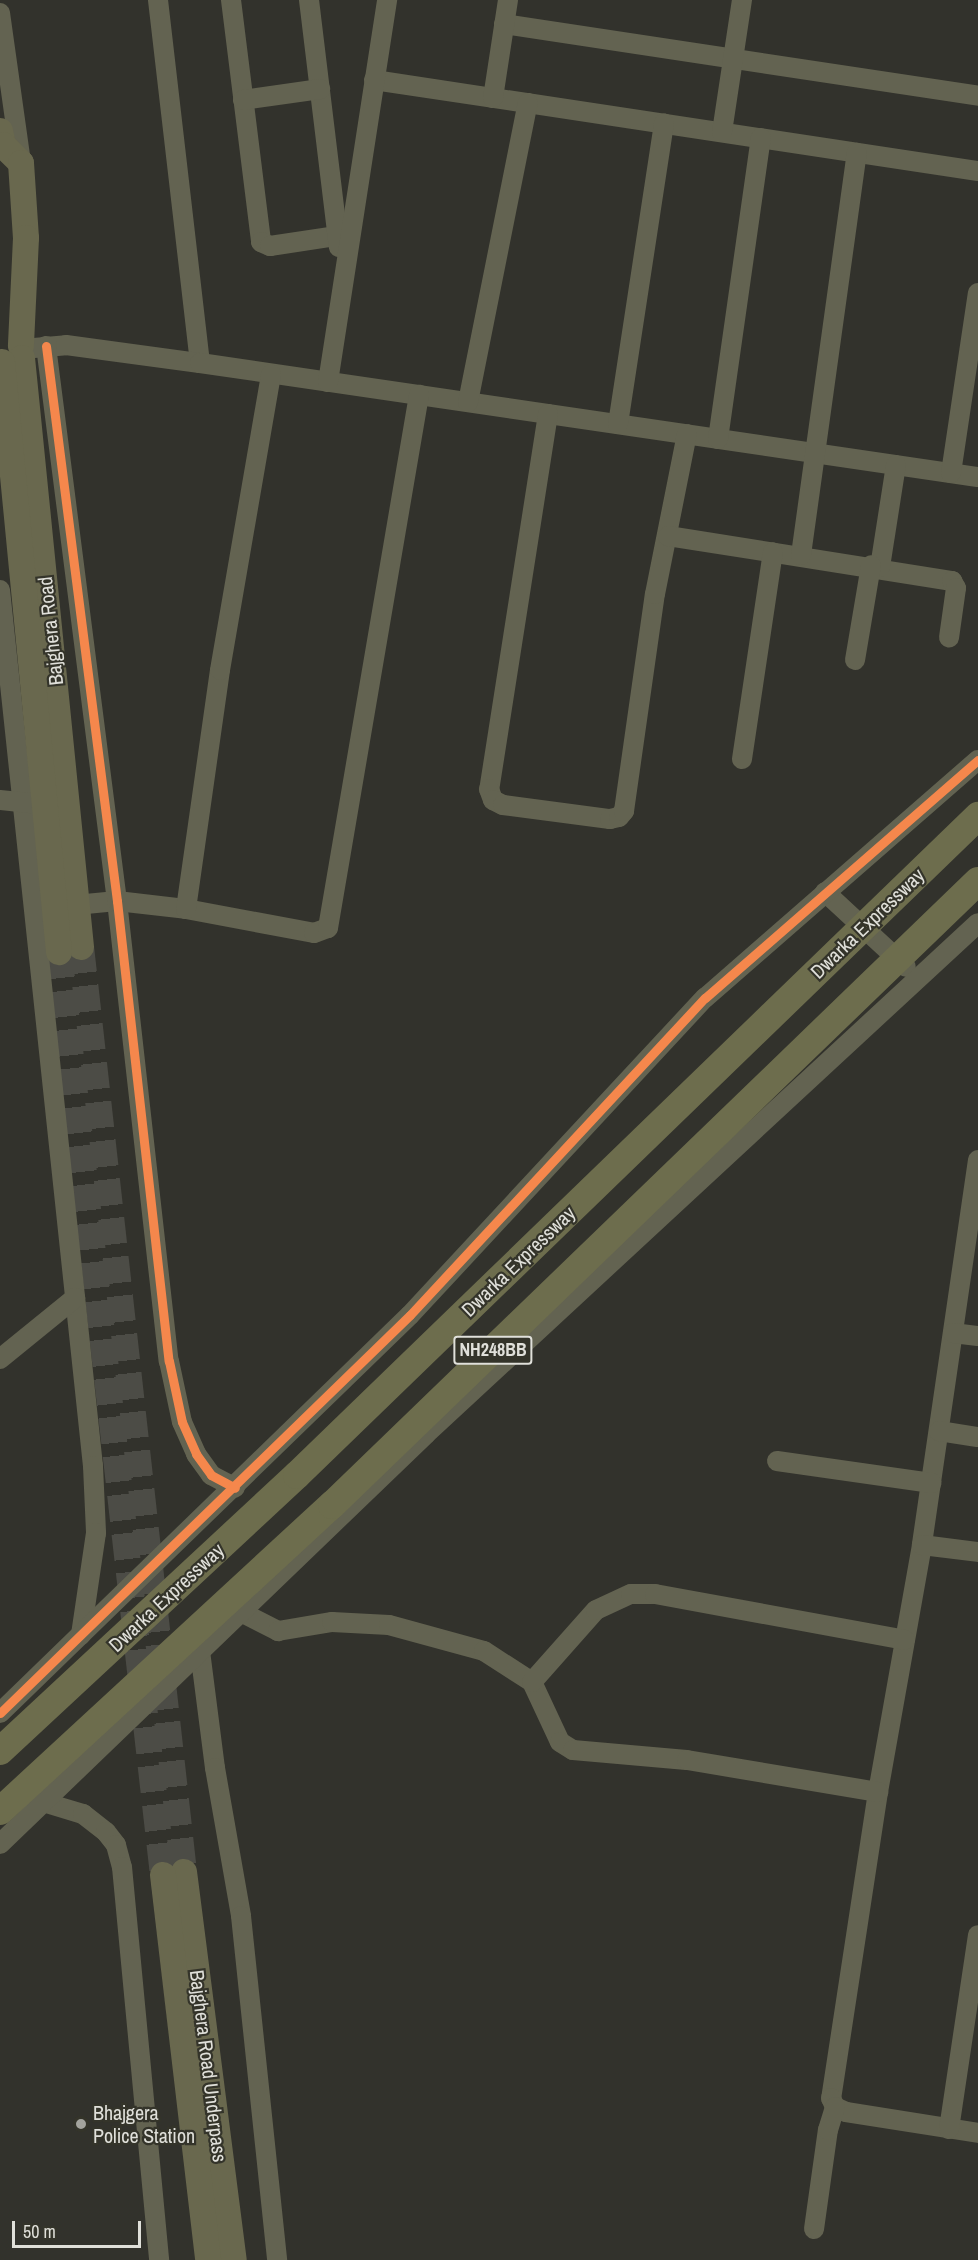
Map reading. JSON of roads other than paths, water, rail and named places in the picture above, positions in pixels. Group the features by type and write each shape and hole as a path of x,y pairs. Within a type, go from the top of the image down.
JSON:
{"highway":[{"name":"Dwarka Expressway","path":"0,1750 297,1474 978,816"},
{"name":"NH248BB","path":"0,1811 332,1505 978,881"}],"main road":[{"path":"0,131 5,148 21,163"},
{"name":"Bajghera Road","path":"21,163 26,238 16,352 9,532 34,804 65,906"},
{"name":"Bajghera Road","path":"16,352 65,906"},
{"path":"65,906 70,949"},
{"name":"Bajghera Road Underpass","path":"208,2260 174,1874 234,2260"}],"street":[{"path":"158,0 201,363"},
{"path":"231,0 262,244 335,236"},
{"path":"309,0 335,236 346,263"},
{"path":"328,382 387,0"},
{"path":"493,98 508,0"},
{"path":"722,132 742,0"},
{"path":"0,13 21,163"},
{"path":"504,24 978,96"},
{"path":"374,80 978,171"},
{"path":"243,100 320,89"},
{"path":"468,402 528,103"},
{"path":"618,424 664,123"},
{"path":"718,439 761,138"},
{"path":"801,555 857,153"},
{"path":"951,473 978,293"},
{"path":"235,1488 211,1475 196,1454 175,1394 117,901 16,352 66,345 978,477"},
{"path":"186,909 220,670 271,374"},
{"path":"65,906 117,901 186,909 308,932 328,928 419,395"},
{"path":"548,414 489,789 498,803 610,819 622,814 655,594 687,434"},
{"path":"855,660 896,465"},
{"path":"668,536 876,566 954,582 949,638"},
{"path":"742,759 774,552"},
{"path":"0,590 34,804 96,1533 81,1635"},
{"path":"0,1713 235,1488 410,1315 705,998 978,760"},
{"path":"0,800 34,804"},
{"path":"825,892 918,978"},
{"path":"0,1844 435,1426 978,923"},
{"path":"814,2229 828,2130 835,2107 831,2098 878,1792 922,1545 978,1160"},
{"path":"0,1359 75,1298"},
{"path":"953,1332 978,1336"},
{"path":"939,1431 978,1437"},
{"path":"777,1461 931,1483"},
{"path":"922,1545 978,1552"},
{"path":"532,1682 596,1610 631,1594 655,1594 905,1640"},
{"path":"241,1612 278,1631 332,1622 389,1625 484,1651 532,1682 560,1742 573,1750 687,1760 878,1792"},
{"path":"200,1651 214,1768 241,1916 278,2260"},
{"path":"43,1802 83,1814 106,1832 116,1845 122,1868 159,2260"},
{"path":"948,2129 978,1935"},
{"path":"835,2107 846,2112 978,2133"}],"tunnel":[{"path":"81,947 184,1872"},
{"path":"59,952 163,1875"}],"place":[{"name":"Bhajgera Police Station","path":"81,2124"}]}
